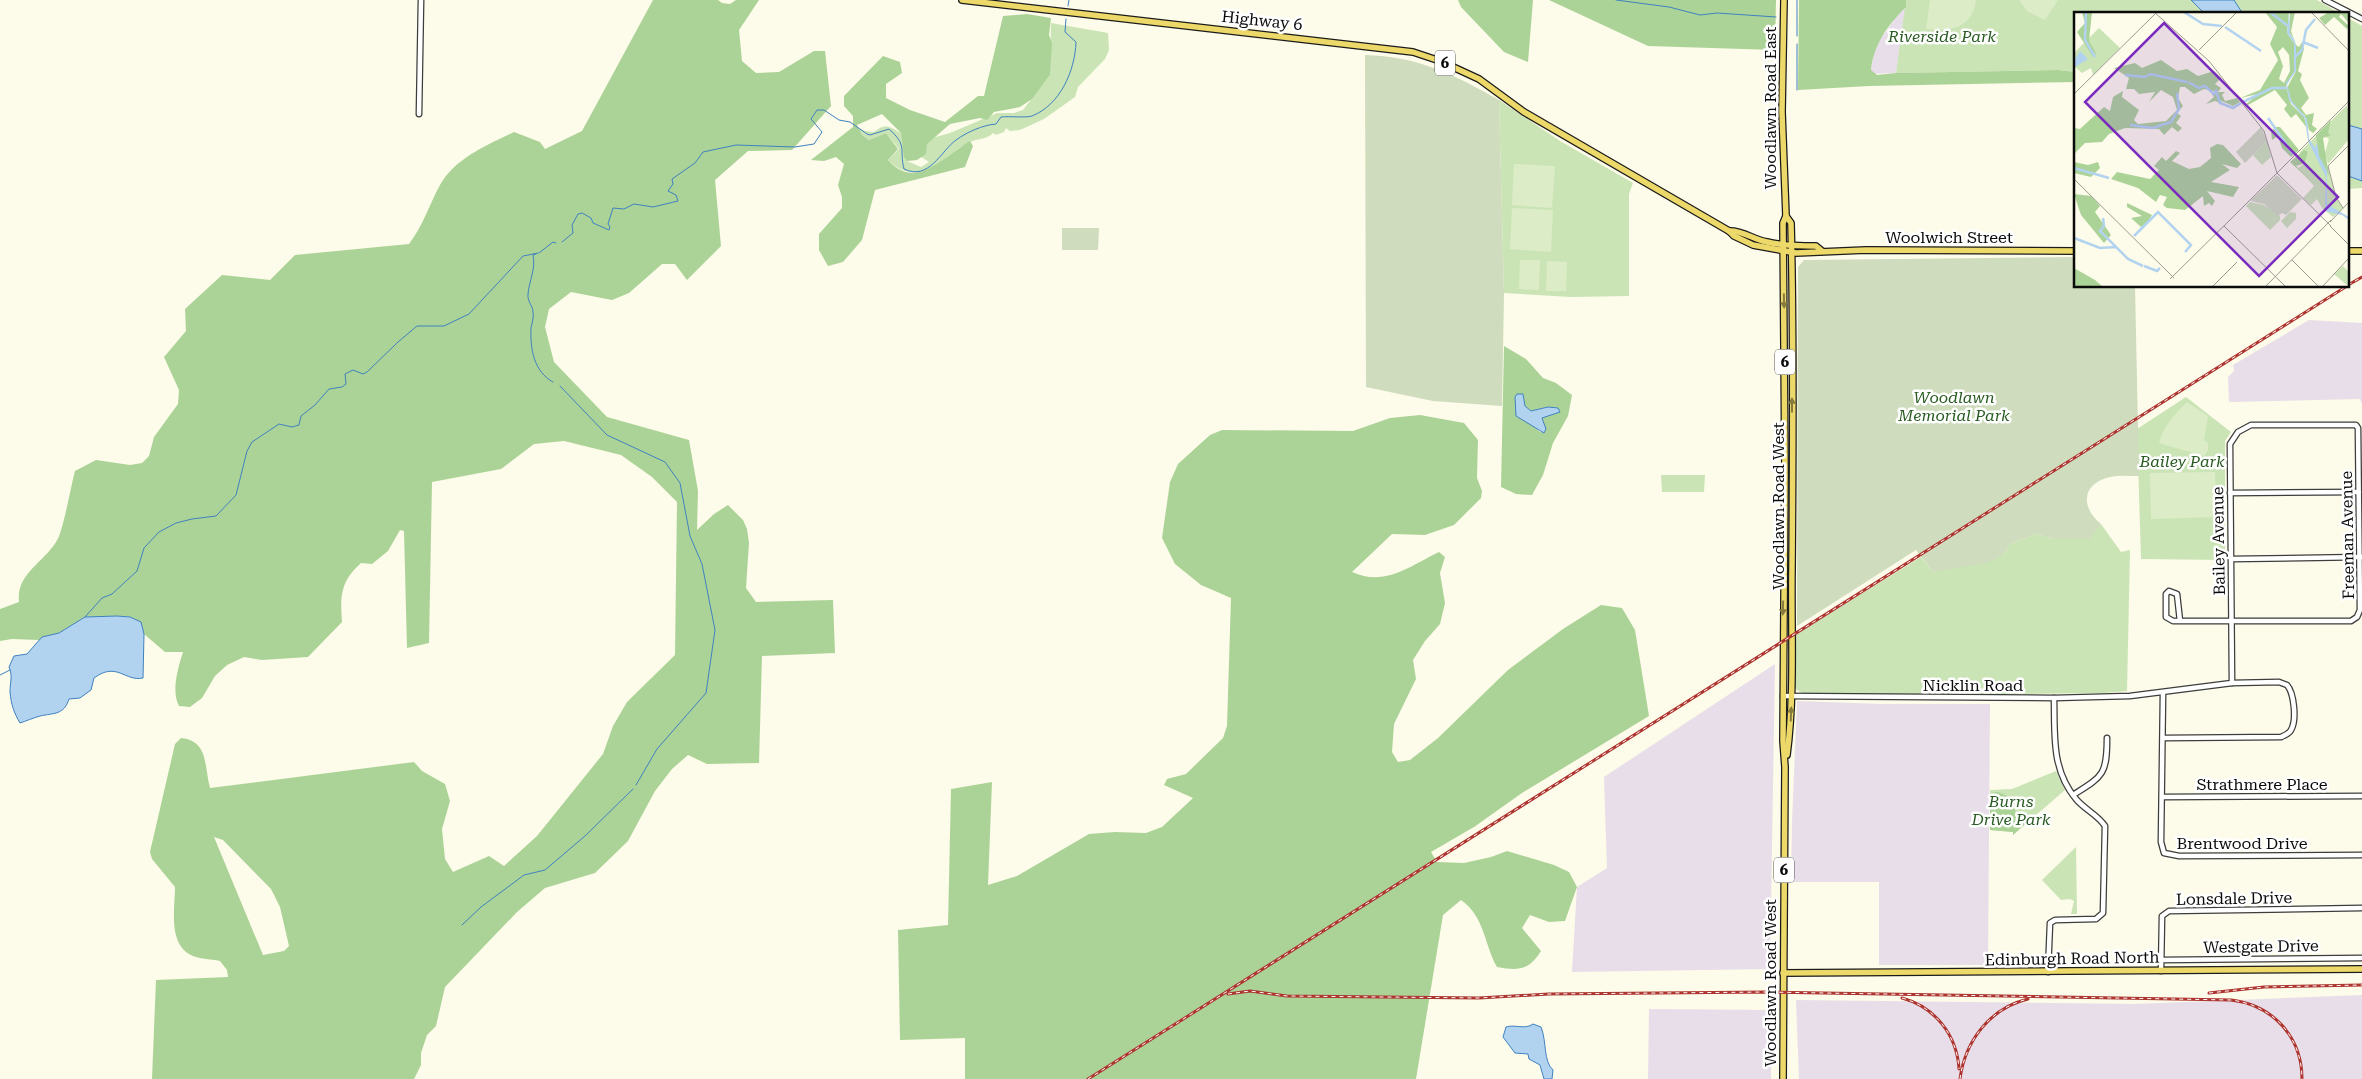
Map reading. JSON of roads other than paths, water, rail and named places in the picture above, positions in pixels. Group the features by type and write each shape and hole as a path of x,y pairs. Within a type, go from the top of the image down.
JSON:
{"main road":[{"name":"Highway 6","path":"962,0 1006,3 1413,52 1440,61 1478,79 1494,88 1524,112 1542,122"},
{"name":"Woodlawn Road East","path":"1783,252 1783,223 1786,216 1782,112 1784,0"},
{"name":"Woolwich Street","path":"1542,122 1729,231 1734,236 1753,245 1791,253 1816,253 1822,251 2074,251"},
{"name":"Woodlawn Road East","path":"1786,216 1791,223 1791,246"},
{"name":"Woolwich Street","path":"1729,231 1736,230 1755,239 1783,245 1816,246 1822,251"},
{"name":"Woodlawn Road West","path":"1785,767 1791,696 1791,246"},
{"name":"Woodlawn Road West","path":"1783,252 1783,696 1785,767 1783,1079"},
{"name":"Edinburgh Road North","path":"1783,973 2362,969"}],"street":[{"path":"419,114 421,0"},
{"path":"2325,0 2348,12"},
{"path":"2350,13 2362,19"},
{"name":"Bailey Avenue","path":"2232,683 2230,444 2242,429 2251,425 2356,425"},
{"name":"Freeman Avenue","path":"2180,621 2351,621 2357,617 2360,610 2361,557 2358,428 2356,425"},
{"path":"2230,493 2359,492"},
{"path":"2231,559 2361,557"},
{"path":"2169,591 2177,594 2180,621 2173,621 2166,617 2166,594 2169,591"},
{"name":"Nicklin Road","path":"1783,696 2054,698 2163,693 2232,683 2279,682 2287,685 2291,691 2293,720 2291,731 2281,737 2164,738"},
{"name":"Brentwood Drive","path":"2163,693 2162,849 2169,856 2362,855"},
{"path":"2048,972 2050,923 2055,920 2096,919 2103,913 2104,826 2073,795 2064,781 2056,758 2054,698"},
{"path":"2073,795 2102,775 2107,762 2107,738"},
{"name":"Strathmere Place","path":"2163,797 2362,796"},
{"name":"Lonsdale Drive","path":"2161,971 2162,916 2169,911 2362,908"},
{"name":"Westgate Drive","path":"2161,960 2362,958"}],"water":[{"path":"2191,0 2234,0 2242,12 2203,12"},
{"path":"2350,126 2362,129 2362,181 2350,177"},
{"path":"1517,394 1523,394 1525,406 1531,411 1548,407 1558,408 1560,412 1542,418 1546,429 1544,433 1516,416 1515,397"},
{"path":"85,617 130,617 141,622 144,634 143,678 109,671 102,673 94,678 91,690 80,698 69,699 61,711 20,723 13,708 10,692 11,676 9,667 14,656 27,654 42,637 59,633"},
{"path":"1533,1024 1541,1027 1546,1056 1553,1070 1552,1079 1544,1079 1540,1065 1529,1059 1528,1054 1515,1053 1503,1037 1506,1027 1527,1027"}],"waterway":[{"path":"1068,6 1069,0"},
{"path":"1616,0 1669,7 1700,15 1717,13 1776,17"},
{"path":"1797,0 1797,36"},
{"path":"562,242 573,233 572,225 578,214 582,213 591,218 593,223 609,230 608,224 613,208 624,209 634,204 653,207 678,201 676,195 668,191 673,184 672,179 695,163 703,152 736,145 795,147 814,144 822,132 811,119 817,110 824,110 839,120 850,122 870,135 889,129 901,144 904,169 913,172 921,171 934,163 950,145 965,134 981,127 996,124 1001,117 1032,116 1051,104 1064,86 1073,64 1075,53 1076,42 1065,32 1066,19"},
{"path":"1797,44 1797,90"},
{"path":"539,253 553,242 556,243"},
{"path":"85,617 102,598 112,594 137,571 144,548 159,532 176,523 216,516 236,495 247,451 252,442 279,424 292,427 299,425 301,416 315,405 329,389 342,387 346,384 345,374 353,370 363,374 367,372 417,326 444,326 469,314 523,256 538,253"},
{"path":"536,254 533,255 533,270 528,294 533,314 531,344 537,366 553,382"},
{"path":"560,386 607,435 665,462 680,483 690,536 702,564 715,630 706,693 657,749 636,785"},
{"path":"0,675 10,670"},
{"path":"462,925 481,907 524,875 545,870 585,836 633,789"}],"railway":[{"path":"2350,284 2362,277"},
{"path":"1088,1079 2344,288"},
{"path":"2209,993 2264,987 2362,985"},
{"path":"1228,994 1250,991 1287,996 1479,998 1549,994 1767,992 2231,1000 2246,1003 2260,1009 2272,1016 2282,1026 2291,1037 2297,1050 2301,1064 2302,1079"},
{"path":"1902,998 1925,1008 1942,1024 1954,1045 1959,1069"},
{"path":"1960,1079 1967,1052 1982,1028 2002,1010 2014,1003 2028,999"}],"park label":[{"name":"Riverside Park","path":"1942,36"},
{"name":"Woodlawn Memorial Park","path":"1954,406"},
{"name":"Bailey Park","path":"2182,461"},
{"name":"Burns Drive Park","path":"2011,810"}]}
